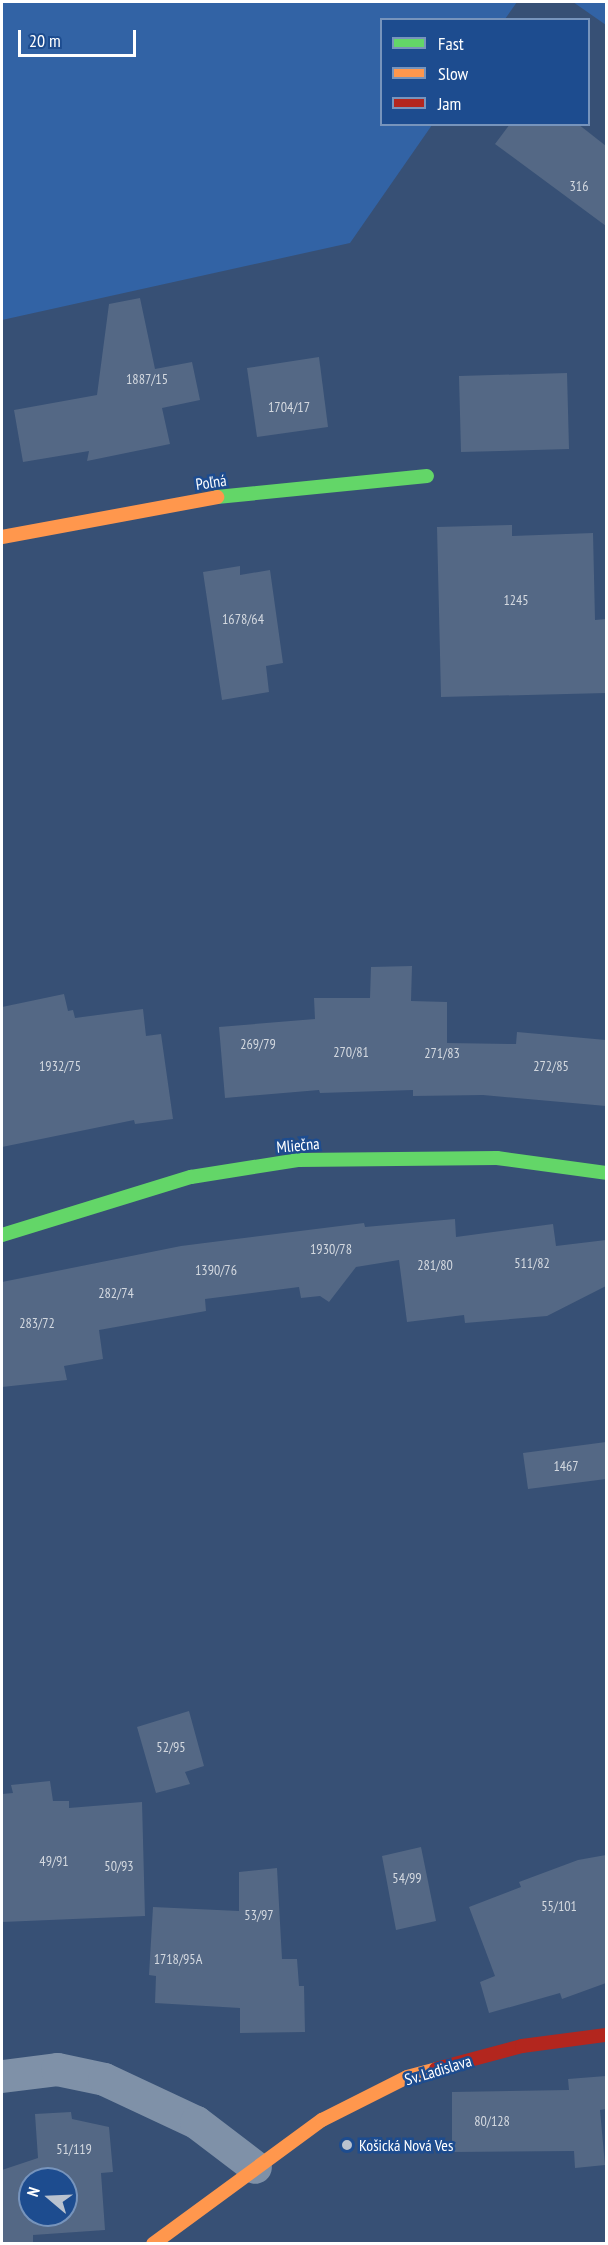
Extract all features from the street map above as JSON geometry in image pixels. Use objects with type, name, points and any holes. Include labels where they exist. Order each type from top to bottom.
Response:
[{"type":"street","name":"Poľná","points":[[2,537],[207,498],[427,476]]},
{"type":"street","name":"Mliečna","points":[[2,1235],[191,1177],[298,1160],[497,1158],[606,1173]]},
{"type":"street","name":"Sv. Ladislava","points":[[153,2244],[322,2120],[407,2077],[522,2046],[606,2035]]},
{"type":"street","points":[[2,2076],[57,2069],[104,2079],[196,2122],[255,2167]]},
{"type":"shaded area","points":[[2,2],[517,2],[506,18],[380,18],[380,126],[431,126],[350,243],[2,320]]},
{"type":"shaded area","points":[[573,2],[606,2],[606,25]]},
{"type":"building","points":[[508,126],[581,126],[606,146],[606,226],[495,144]]},
{"type":"building","points":[[140,298],[155,369],[192,362],[200,400],[162,408],[170,444],[87,461],[89,451],[23,462],[14,410],[97,395],[109,304]]},
{"type":"building","points":[[319,357],[328,427],[257,437],[247,368]]},
{"type":"building","points":[[567,373],[569,449],[461,452],[459,376]]},
{"type":"building","points":[[512,525],[512,536],[593,533],[595,620],[606,619],[606,693],[441,697],[437,527]]},
{"type":"building","points":[[240,566],[240,575],[270,570],[283,663],[266,666],[269,692],[222,700],[203,572]]},
{"type":"building","points":[[412,966],[411,1001],[447,1002],[447,1043],[516,1044],[517,1032],[606,1040],[606,1106],[483,1095],[413,1096],[413,1090],[320,1093],[319,1090],[225,1098],[219,1027],[315,1019],[314,998],[370,998],[371,967]]},
{"type":"building","points":[[64,994],[68,1011],[73,1010],[75,1018],[143,1009],[146,1036],[161,1034],[173,1119],[135,1124],[134,1120],[2,1147],[2,1007]]},
{"type":"building","points":[[455,1219],[456,1237],[553,1224],[556,1246],[606,1240],[606,1286],[547,1316],[465,1323],[464,1315],[407,1322],[399,1260],[356,1267],[329,1302],[320,1296],[301,1298],[299,1287],[205,1299],[206,1311],[99,1330],[103,1359],[64,1366],[67,1380],[2,1387],[2,1282],[181,1246],[364,1223],[365,1227]]},
{"type":"building","points":[[606,1442],[606,1479],[528,1489],[523,1453]]},
{"type":"building","points":[[189,1711],[204,1766],[185,1772],[190,1784],[156,1793],[137,1727]]},
{"type":"building","points":[[50,1781],[53,1801],[69,1801],[69,1808],[142,1802],[145,1916],[2,1922],[2,1794],[13,1793],[11,1785]]},
{"type":"building","points":[[421,1847],[436,1921],[396,1930],[382,1856]]},
{"type":"building","points":[[606,1855],[606,1983],[562,1999],[560,1993],[489,2013],[480,1982],[495,1976],[469,1907],[521,1887],[519,1882],[578,1860]]},
{"type":"building","points":[[277,1868],[282,1959],[297,1959],[299,1986],[304,1986],[305,2032],[240,2033],[240,2008],[155,2003],[156,1976],[149,1975],[153,1907],[239,1911],[239,1872]]},
{"type":"building","points":[[606,2076],[606,2109],[600,2110],[605,2165],[575,2168],[574,2151],[452,2152],[452,2092],[569,2090],[568,2079]]},
{"type":"building","points":[[71,2112],[72,2119],[109,2127],[113,2172],[101,2173],[105,2230],[33,2235],[33,2244],[2,2244],[2,2170],[38,2158],[35,2114]]},
{"type":"traffic: fast","points":[[217,497],[427,476]]},
{"type":"traffic: fast","points":[[2,1235],[191,1177],[298,1160],[497,1158],[606,1173]]},
{"type":"traffic: slow","points":[[2,537],[217,497]]},
{"type":"traffic: slow","points":[[153,2244],[322,2120],[407,2077],[436,2069]]},
{"type":"traffic: jam","points":[[436,2069],[522,2046],[606,2035]]},
{"type":"place","name":"Košická Nová Ves","points":[[347,2145]]}]
